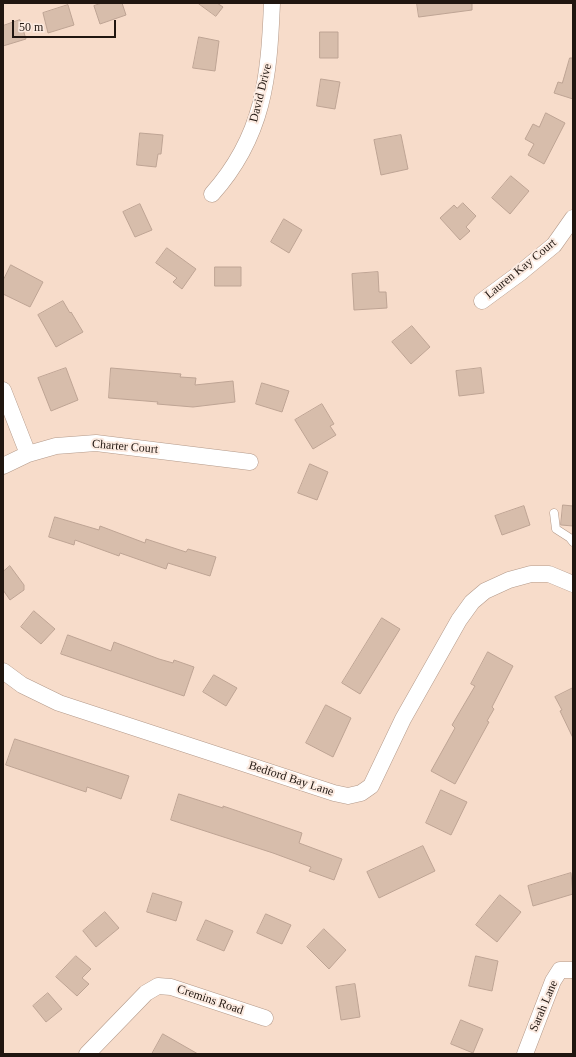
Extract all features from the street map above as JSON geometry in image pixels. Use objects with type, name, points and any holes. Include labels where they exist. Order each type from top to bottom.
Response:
[{"type":"street","name":"David Drive","points":[[212,194],[236,163],[260,110],[270,59],[272,3]]},
{"type":"street","name":"Lauren Kay Court","points":[[482,301],[520,273],[554,244],[573,218]]},
{"type":"street","points":[[3,390],[28,454]]},
{"type":"street","name":"Charter Court","points":[[3,466],[28,454],[56,446],[96,442],[250,462]]},
{"type":"street","name":"Bedford Bay Lane","points":[[3,670],[22,685],[41,696],[59,703],[327,791],[348,796],[361,793],[371,786],[403,719],[459,620],[472,602],[485,591],[509,580],[531,574],[549,574],[573,584]]},
{"type":"street","name":"Sarah Lane","points":[[525,1054],[554,981],[560,970],[573,970]]},
{"type":"street","name":"Cremins Road","points":[[86,1054],[146,993],[158,986],[182,990],[265,1018]]},
{"type":"lane","points":[[554,513],[556,529],[570,538],[573,542]]},
{"type":"building","points":[[102,3],[122,3],[126,15],[100,24],[94,6]]},
{"type":"building","points":[[198,3],[217,3],[223,7],[216,16]]},
{"type":"building","points":[[417,3],[472,3],[472,10],[419,17]]},
{"type":"building","points":[[68,5],[74,25],[48,33],[43,13]]},
{"type":"building","points":[[20,20],[26,39],[3,46],[3,26]]},
{"type":"building","points":[[320,32],[338,32],[338,58],[320,58]]},
{"type":"building","points":[[199,37],[219,41],[215,71],[193,68]]},
{"type":"building","points":[[570,58],[573,58],[573,99],[554,93],[558,82],[562,83]]},
{"type":"building","points":[[321,79],[340,82],[335,109],[317,106]]},
{"type":"building","points":[[546,113],[565,123],[544,164],[528,155],[534,144],[525,139],[533,124],[539,127]]},
{"type":"building","points":[[140,133],[163,135],[161,154],[158,154],[156,167],[137,165]]},
{"type":"building","points":[[401,135],[408,169],[381,175],[374,140]]},
{"type":"building","points":[[511,176],[529,191],[510,214],[492,198]]},
{"type":"building","points":[[463,203],[476,216],[466,227],[470,231],[460,240],[440,218],[454,205],[457,208]]},
{"type":"building","points":[[140,204],[152,230],[135,237],[123,212]]},
{"type":"building","points":[[284,219],[302,230],[289,253],[271,242]]},
{"type":"building","points":[[167,248],[196,269],[182,289],[173,282],[177,278],[156,263]]},
{"type":"building","points":[[11,265],[43,282],[30,307],[3,294],[3,281]]},
{"type":"building","points":[[215,267],[241,267],[241,286],[215,286]]},
{"type":"building","points":[[378,272],[379,292],[386,292],[387,308],[354,310],[352,274]]},
{"type":"building","points":[[63,301],[83,332],[56,347],[38,315]]},
{"type":"building","points":[[412,326],[430,347],[411,364],[392,342]]},
{"type":"building","points":[[66,368],[78,400],[51,411],[38,378]]},
{"type":"building","points":[[111,368],[181,374],[180,377],[196,378],[195,385],[233,381],[235,402],[193,407],[157,404],[158,402],[109,398]]},
{"type":"building","points":[[481,368],[484,393],[459,396],[456,371]]},
{"type":"building","points":[[262,383],[289,391],[282,412],[256,404]]},
{"type":"building","points":[[322,404],[334,424],[330,426],[336,435],[313,449],[295,420]]},
{"type":"building","points":[[310,464],[328,472],[317,500],[298,493]]},
{"type":"building","points":[[563,505],[573,506],[573,526],[561,525]]},
{"type":"building","points":[[524,506],[530,525],[502,535],[495,516]]},
{"type":"building","points":[[55,517],[99,530],[100,526],[145,543],[146,539],[186,552],[188,549],[216,557],[210,576],[168,563],[166,569],[120,553],[119,556],[75,540],[74,545],[49,537]]},
{"type":"building","points":[[10,566],[24,585],[24,590],[10,600],[3,590],[3,572]]},
{"type":"building","points":[[34,611],[55,629],[41,644],[21,627]]},
{"type":"building","points":[[382,618],[400,629],[360,694],[342,683]]},
{"type":"building","points":[[68,635],[111,651],[114,642],[159,659],[173,663],[174,660],[194,667],[184,696],[61,654]]},
{"type":"building","points":[[488,652],[513,666],[492,707],[494,709],[487,721],[489,722],[455,784],[431,771],[455,728],[452,725],[475,686],[471,684]]},
{"type":"building","points":[[214,675],[237,688],[226,706],[203,692]]},
{"type":"building","points":[[573,688],[573,738],[555,697]]},
{"type":"building","points":[[326,705],[351,718],[333,757],[306,743]]},
{"type":"building","points":[[15,739],[129,776],[121,799],[87,787],[86,792],[6,765]]},
{"type":"building","points":[[441,790],[467,802],[451,835],[426,823]]},
{"type":"building","points":[[179,794],[223,808],[223,806],[302,833],[299,843],[342,859],[334,880],[309,871],[311,867],[273,853],[171,820]]},
{"type":"building","points":[[423,846],[435,871],[379,898],[367,872]]},
{"type":"building","points":[[571,873],[573,894],[533,906],[528,886]]},
{"type":"building","points":[[153,893],[182,902],[176,921],[147,912]]},
{"type":"building","points":[[500,895],[521,912],[497,942],[476,925]]},
{"type":"building","points":[[105,912],[119,928],[96,947],[83,931]]},
{"type":"building","points":[[266,914],[291,925],[282,944],[257,933]]},
{"type":"building","points":[[206,920],[233,931],[224,951],[197,940]]},
{"type":"building","points":[[324,929],[346,950],[329,969],[307,947]]},
{"type":"building","points":[[76,956],[91,969],[82,978],[89,984],[77,996],[56,977]]},
{"type":"building","points":[[476,956],[498,961],[492,991],[469,986]]},
{"type":"building","points":[[355,984],[360,1017],[341,1020],[336,987]]},
{"type":"building","points":[[48,993],[62,1009],[46,1022],[33,1006]]},
{"type":"building","points":[[461,1020],[483,1029],[473,1053],[451,1044]]},
{"type":"building","points":[[163,1034],[198,1054],[152,1054]]}]
